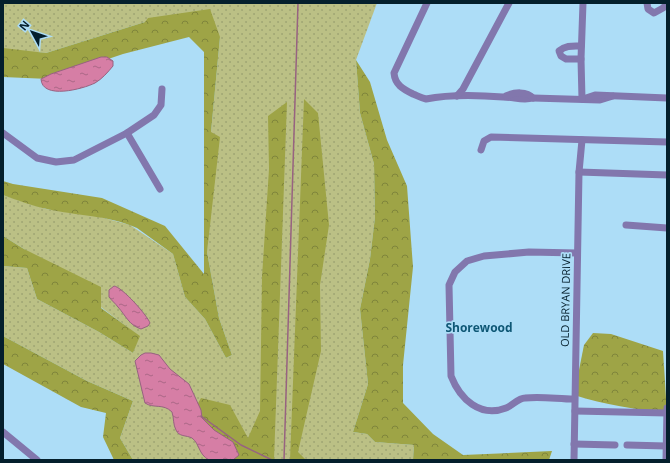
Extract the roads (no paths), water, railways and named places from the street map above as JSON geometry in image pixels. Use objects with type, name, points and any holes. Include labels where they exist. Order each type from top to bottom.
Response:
[{"type":"street","points":[[427,3],[394,73],[395,79],[401,88],[416,95],[423,93],[437,97],[504,96],[527,100],[533,98],[600,100],[613,96],[667,98]]},
{"type":"street","points":[[457,96],[509,3]]},
{"type":"street","points":[[582,99],[581,46],[583,3]]},
{"type":"street","points":[[647,3],[648,9],[654,13],[667,4]]},
{"type":"street","points":[[581,46],[568,46],[559,51],[561,56],[566,59],[581,59]]},
{"type":"street","points":[[3,133],[37,158],[56,162],[74,160],[127,133],[154,115],[161,105],[162,89]]},
{"type":"street","points":[[127,133],[160,189]]},
{"type":"street","points":[[481,150],[484,141],[491,137],[667,142]]},
{"type":"street","name":"OLD BRYAN DRIVE","points":[[574,460],[579,172],[582,140]]},
{"type":"street","points":[[579,172],[667,175]]},
{"type":"street","points":[[626,225],[667,228]]},
{"type":"street","points":[[574,399],[523,398],[507,408],[494,411],[483,410],[475,407],[454,384],[451,376],[449,285],[455,272],[467,261],[484,256],[529,252],[577,253]]},
{"type":"street","points":[[666,460],[667,408]]},
{"type":"street","points":[[575,411],[667,413]]},
{"type":"street","points":[[3,432],[37,460]]},
{"type":"street","points":[[574,444],[615,445]]},
{"type":"street","points":[[627,445],[666,446]]},
{"type":"water","points":[[101,57],[107,57],[113,61],[113,66],[95,83],[82,88],[64,91],[48,89],[43,85],[41,79],[51,74]]},
{"type":"water","points":[[114,286],[123,291],[139,308],[150,323],[148,326],[141,329],[133,325],[128,320],[109,297],[109,290]]},
{"type":"water","points":[[145,353],[159,355],[170,369],[189,384],[201,410],[202,418],[214,430],[233,442],[239,455],[233,460],[209,460],[205,458],[195,440],[177,432],[174,426],[172,412],[169,409],[148,405],[145,403],[135,361]]},
{"type":"waterway","points":[[284,460],[298,3]]},
{"type":"waterway","points":[[201,416],[241,445],[272,460]]},
{"type":"district","name":"Shorewood","points":[[479,327]]}]
